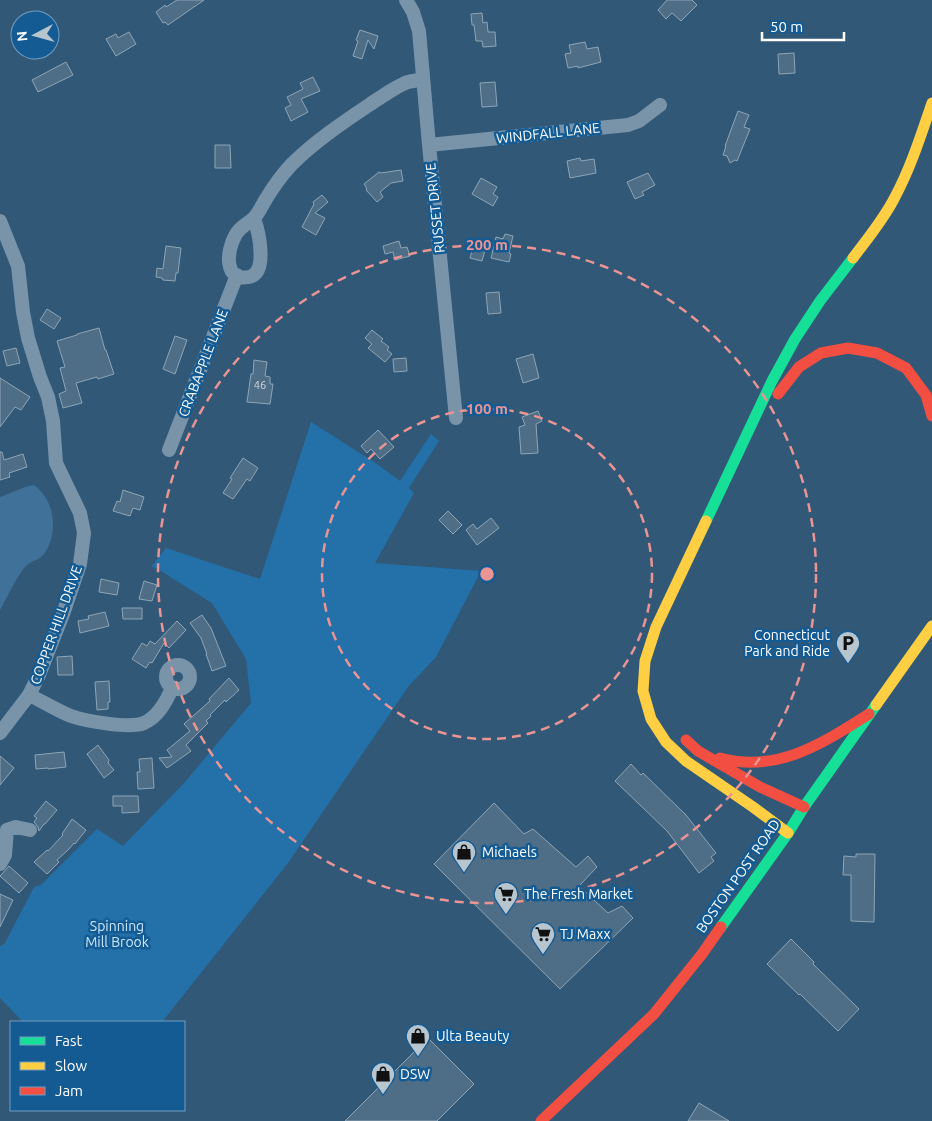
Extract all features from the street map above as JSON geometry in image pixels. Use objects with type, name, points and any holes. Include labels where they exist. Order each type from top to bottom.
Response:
[{"type":"main road","points":[[788,832],[686,761],[666,742],[651,719],[643,691],[645,661],[656,626],[772,381],[820,301],[874,231],[895,197],[915,152],[932,103]]},
{"type":"main road","points":[[774,404],[778,395],[799,368],[821,353],[848,348],[877,353],[906,368],[926,395],[932,416]]},
{"type":"main road","points":[[655,676],[654,668],[663,638],[744,467]]},
{"type":"main road","name":"BOSTON POST ROAD","points":[[541,1121],[654,1014],[702,954],[932,626]]},
{"type":"main road","points":[[698,751],[726,761],[750,763],[781,758],[812,748],[869,714]]},
{"type":"main road","points":[[678,733],[698,751],[760,786],[804,807]]},
{"type":"street","name":"RUSSET DRIVE","points":[[406,0],[413,12],[419,31],[456,418]]},
{"type":"street","points":[[254,219],[258,228],[261,258],[258,272],[254,276],[240,278],[232,272],[229,264],[229,251],[235,234],[254,219],[271,191],[290,166],[313,145],[382,96],[408,82],[423,79]]},
{"type":"street","name":"WINDFALL LANE","points":[[429,145],[628,126],[639,122],[660,106]]},
{"type":"street","name":"COPPER HILL DRIVE","points":[[0,221],[18,266],[28,338],[48,397],[56,463],[80,513],[84,533],[80,564],[40,675],[29,695],[0,733]]},
{"type":"street","name":"CRABAPPLE LANE","points":[[169,450],[237,276]]},
{"type":"street","points":[[29,695],[70,716],[115,725],[143,724],[156,715],[166,702],[172,688]]},
{"type":"street","points":[[0,864],[5,855],[7,830],[16,827],[30,830]]},
{"type":"green space","name":"Spinning Mill Brook","points":[[311,422],[400,481],[431,434],[439,441],[409,488],[414,493],[375,563],[481,571],[436,657],[408,687],[288,863],[163,1021],[22,1021],[0,998],[0,946],[5,943],[34,887],[41,885],[97,829],[123,846],[185,782],[251,703],[246,659],[212,603],[156,568],[151,567],[166,548],[260,579]]},
{"type":"shaded area","points":[[34,485],[47,499],[52,517],[52,536],[44,554],[27,565],[21,572],[0,610],[0,497]]},
{"type":"building","points":[[177,0],[204,0],[168,25],[165,22],[163,23],[156,12],[165,5],[166,7]]},
{"type":"building","points":[[667,0],[692,0],[697,5],[681,21],[672,13],[666,19],[658,10]]},
{"type":"building","points":[[482,13],[483,23],[487,22],[488,32],[495,32],[496,46],[483,47],[482,41],[476,41],[471,14]]},
{"type":"building","points":[[360,30],[378,36],[374,49],[368,40],[362,59],[353,56]]},
{"type":"building","points":[[129,32],[136,44],[116,56],[106,39],[116,34],[118,38]]},
{"type":"building","points":[[585,42],[587,49],[598,47],[601,62],[578,68],[578,66],[568,68],[565,54],[571,53],[569,45]]},
{"type":"building","points":[[794,53],[795,73],[779,74],[778,54]]},
{"type":"building","points":[[66,62],[73,75],[38,92],[32,80]]},
{"type":"building","points":[[313,77],[320,91],[301,99],[308,112],[291,121],[285,108],[291,105],[287,97],[303,89],[300,83]]},
{"type":"building","points":[[495,82],[497,106],[482,107],[480,83]]},
{"type":"building","points":[[738,111],[749,115],[744,127],[750,129],[737,161],[735,160],[730,163],[727,156],[723,155]]},
{"type":"building","points":[[215,145],[230,145],[231,168],[215,168]]},
{"type":"building","points":[[580,158],[581,161],[594,159],[596,173],[570,178],[567,161]]},
{"type":"building","points":[[401,170],[403,181],[391,183],[380,192],[383,197],[377,202],[366,190],[364,184],[379,172]]},
{"type":"building","points":[[648,173],[655,185],[642,192],[644,195],[635,199],[627,182]]},
{"type":"building","points":[[481,178],[497,187],[493,194],[498,197],[493,206],[472,194]]},
{"type":"building","points":[[322,195],[328,202],[315,213],[325,218],[316,235],[302,227],[314,204],[313,202]]},
{"type":"building","points":[[505,234],[513,236],[509,262],[491,258],[496,237],[503,239]]},
{"type":"building","points":[[399,241],[401,248],[407,247],[410,256],[395,260],[393,252],[385,254],[383,246]]},
{"type":"building","points":[[166,246],[181,248],[178,273],[176,273],[175,281],[156,277],[157,268],[163,269]]},
{"type":"building","points":[[473,247],[485,250],[482,261],[470,258]]},
{"type":"building","points":[[499,292],[501,313],[488,314],[486,293]]},
{"type":"building","points":[[47,309],[61,318],[54,329],[40,320]]},
{"type":"building","points":[[99,328],[114,374],[76,383],[82,403],[63,408],[59,394],[66,391],[60,368],[65,367],[57,341]]},
{"type":"building","points":[[372,330],[383,339],[381,341],[389,347],[387,350],[392,354],[385,362],[368,348],[372,344],[365,338]]},
{"type":"building","points":[[175,336],[187,340],[175,374],[163,369]]},
{"type":"building","points":[[16,348],[20,363],[7,366],[3,351]]},
{"type":"building","points":[[533,354],[539,378],[523,383],[516,359]]},
{"type":"building","points":[[406,358],[407,371],[394,372],[393,359]]},
{"type":"building","points":[[254,360],[267,362],[265,376],[270,377],[270,384],[273,384],[270,404],[247,402]]},
{"type":"building","points":[[0,378],[30,397],[21,410],[15,407],[0,427]]},
{"type":"building","points":[[538,411],[542,421],[536,424],[538,453],[521,454],[519,427],[525,425],[522,417]]},
{"type":"building","points":[[378,430],[394,447],[380,459],[371,449],[367,453],[361,446]]},
{"type":"building","points":[[0,452],[2,452],[4,460],[23,454],[27,467],[9,473],[10,477],[0,480]]},
{"type":"building","points":[[243,458],[258,468],[250,481],[247,479],[233,499],[223,493]]},
{"type":"building","points":[[123,490],[144,497],[140,510],[133,508],[130,516],[113,511],[117,501],[120,502]]},
{"type":"building","points":[[448,511],[462,525],[453,534],[439,520]]},
{"type":"building","points":[[491,518],[499,528],[477,545],[466,530],[473,524],[477,529]]},
{"type":"building","points":[[101,579],[119,583],[117,595],[99,592]]},
{"type":"building","points":[[144,581],[157,585],[152,601],[139,599]]},
{"type":"building","points":[[122,608],[142,608],[142,619],[123,619]]},
{"type":"building","points":[[105,612],[109,626],[80,633],[78,621],[89,619],[88,616]]},
{"type":"building","points":[[202,615],[211,628],[226,666],[212,671],[201,638],[190,623]]},
{"type":"building","points":[[177,621],[186,630],[169,648],[164,643],[152,663],[150,662],[146,668],[132,659],[142,643],[147,646],[150,641],[155,644]]},
{"type":"building","points":[[72,656],[73,675],[58,675],[57,657]]},
{"type":"building","points":[[229,678],[239,690],[226,702],[225,700],[210,715],[206,721],[208,723],[186,745],[191,751],[167,768],[159,758],[172,757],[167,750],[190,731],[184,724],[210,701],[209,699]]},
{"type":"building","points":[[109,681],[110,702],[108,702],[108,709],[97,710],[95,682]]},
{"type":"building","points":[[98,745],[114,770],[104,778],[87,754]]},
{"type":"building","points":[[64,752],[66,767],[36,769],[35,755]]},
{"type":"building","points":[[0,756],[14,768],[0,785]]},
{"type":"building","points":[[152,758],[154,788],[138,789],[137,772],[140,772],[139,759]]},
{"type":"building","points":[[631,764],[641,775],[643,773],[686,815],[716,853],[711,857],[714,861],[699,873],[667,831],[615,781]]},
{"type":"building","points":[[113,796],[138,796],[139,812],[122,813],[122,806],[113,806]]},
{"type":"building","points":[[46,801],[57,810],[39,831],[34,822],[37,818],[34,816]]},
{"type":"building","points":[[494,803],[524,834],[533,829],[576,867],[588,856],[597,867],[579,886],[608,913],[622,906],[633,918],[560,989],[434,864]]},
{"type":"building","points":[[72,819],[86,830],[75,844],[57,860],[59,862],[47,874],[34,862],[63,835]]},
{"type":"building","points":[[856,854],[875,854],[874,922],[851,921],[851,875],[843,875],[844,856],[856,857]]},
{"type":"building","points":[[9,866],[28,883],[19,893],[0,876]]},
{"type":"building","points":[[0,894],[13,900],[0,927]]},
{"type":"building","points":[[791,939],[814,962],[813,964],[859,1009],[838,1031],[767,964]]},
{"type":"building","points":[[428,1038],[474,1084],[437,1121],[345,1121]]},
{"type":"building","points":[[699,1103],[729,1121],[688,1121]]},
{"type":"traffic: fast","points":[[706,521],[772,381],[795,339],[820,301],[853,258]]},
{"type":"traffic: fast","points":[[721,927],[876,705]]},
{"type":"traffic: slow","points":[[853,258],[881,221],[901,186],[932,103]]},
{"type":"traffic: slow","points":[[706,521],[656,627],[645,661],[643,691],[651,719],[666,742],[686,761],[788,833]]},
{"type":"traffic: slow","points":[[876,705],[932,626]]},
{"type":"traffic: jam","points":[[778,394],[799,367],[821,353],[848,348],[877,353],[906,368],[926,395],[932,416]]},
{"type":"traffic: jam","points":[[720,758],[741,762],[761,762],[780,759],[817,745],[869,714]]},
{"type":"traffic: jam","points":[[686,740],[698,751],[760,787],[804,807]]},
{"type":"traffic: jam","points":[[541,1121],[654,1014],[721,927]]},
{"type":"place","name":"Connecticut Park and Ride","points":[[848,664]]},
{"type":"place","name":"Michaels","points":[[464,873]]},
{"type":"place","name":"The Fresh Market","points":[[506,915]]},
{"type":"place","name":"TJ Maxx","points":[[543,955]]},
{"type":"place","name":"Ulta Beauty","points":[[418,1057]]},
{"type":"place","name":"DSW","points":[[383,1095]]}]
